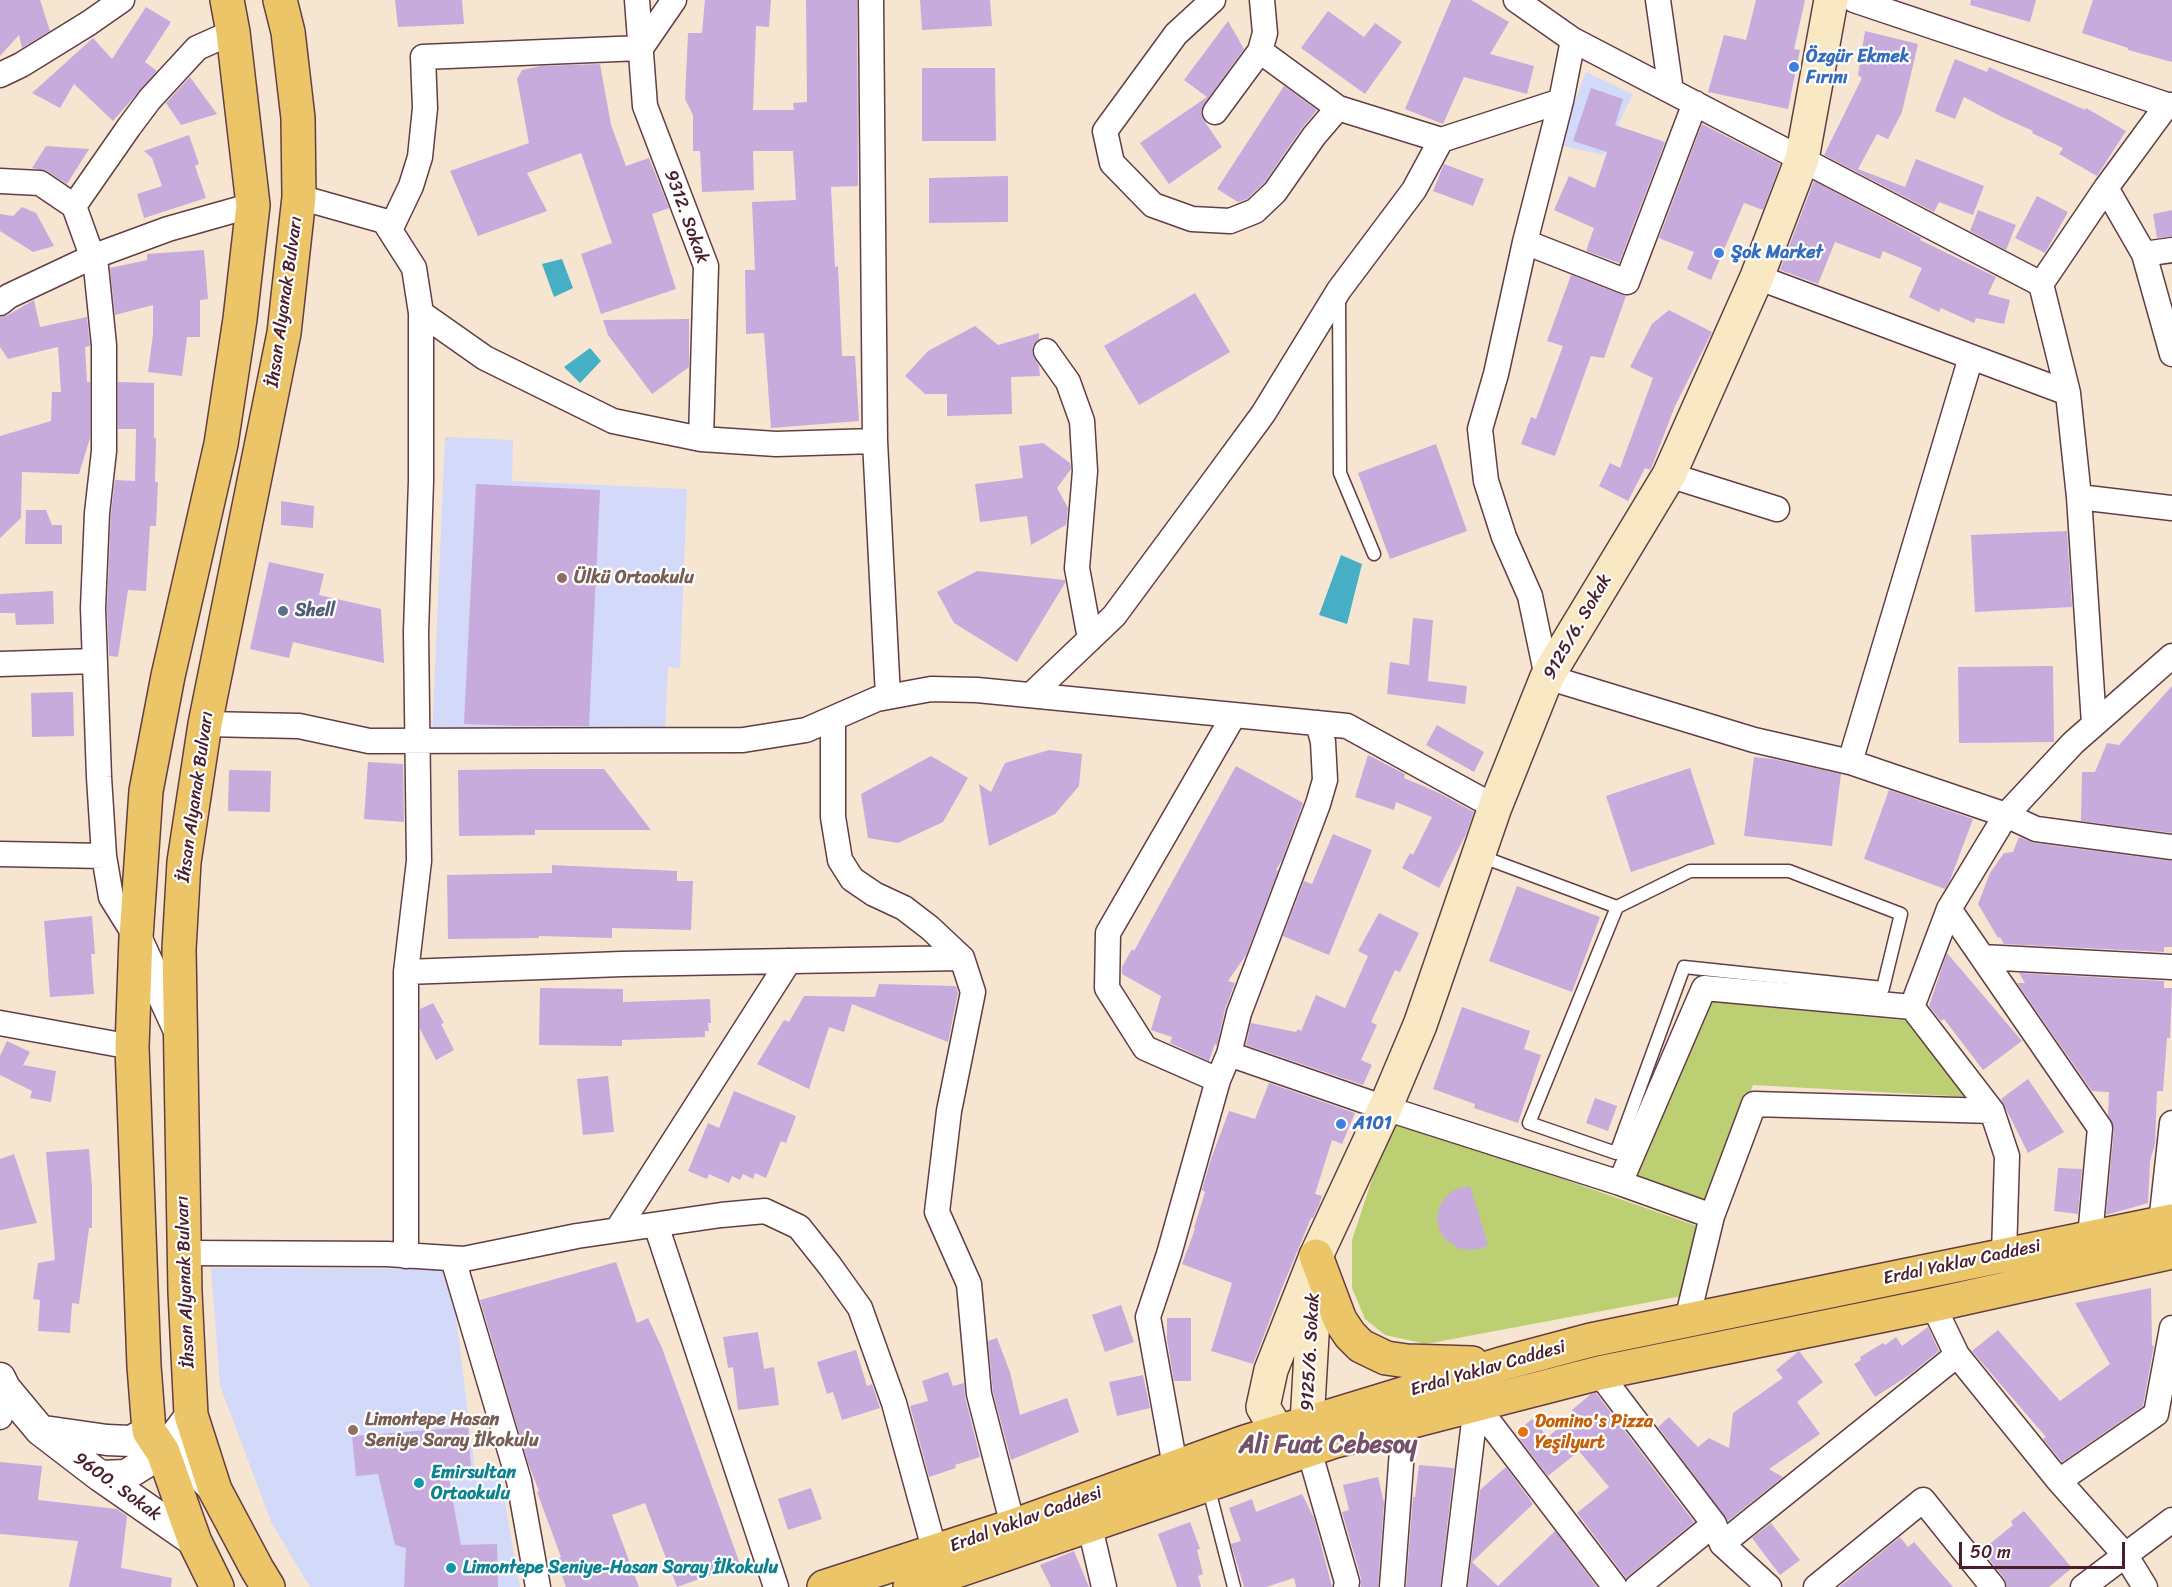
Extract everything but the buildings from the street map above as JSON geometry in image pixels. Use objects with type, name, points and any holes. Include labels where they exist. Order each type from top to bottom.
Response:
[{"type":"main road","points":[[217,1587],[148,1441],[132,1047],[136,937],[146,791],[168,676],[221,444],[240,319],[253,205],[233,33],[227,0]]},
{"type":"main road","name":"İhsan Alyanak Bulvarı","points":[[268,1587],[256,1569],[215,1490],[191,1415],[184,1253],[179,949],[184,862],[205,724],[284,333],[299,197],[298,118],[288,33],[280,0]]},
{"type":"main road","name":"9125/6. Sokak","points":[[1297,1432],[1270,1370],[1316,1256],[1385,1108],[1420,1025],[1496,807],[1547,677],[1669,476],[1757,277],[1803,159],[1832,0]]},
{"type":"main road","name":"Erdal Yaklav Caddesi","points":[[910,1587],[953,1570],[1090,1527],[1207,1485],[1253,1454],[1297,1432],[1501,1364],[1591,1340],[2090,1237],[2168,1232]]},
{"type":"main road","name":"Erdal Yaklav Caddesi","points":[[1297,1432],[1404,1423],[1599,1373],[1933,1305],[2168,1232]]},
{"type":"main road","points":[[1316,1256],[1340,1320],[1361,1346],[1386,1358],[1407,1361],[1501,1364]]},
{"type":"main road","name":"9125/6. Sokak","points":[[1297,1432],[1316,1256]]},
{"type":"main road","name":"Erdal Yaklav Caddesi","points":[[824,1587],[953,1570],[1013,1526],[1175,1466],[1253,1454]]},
{"type":"street","points":[[0,75],[21,65],[122,0]]},
{"type":"street","name":"9312. Sokak","points":[[637,0],[645,106],[706,266],[701,439]]},
{"type":"street","points":[[390,230],[411,186],[420,157],[425,108],[423,57],[641,48],[674,0]]},
{"type":"street","points":[[872,0],[875,441],[888,697]]},
{"type":"street","points":[[1212,0],[1176,34],[1104,131],[1112,163],[1153,205],[1192,219],[1230,221],[1255,211],[1275,192],[1314,136],[1338,108]]},
{"type":"street","points":[[1215,112],[1260,51],[1265,33],[1262,0]]},
{"type":"street","points":[[1516,0],[1573,40],[2041,284]]},
{"type":"street","points":[[1658,0],[1671,91]]},
{"type":"street","points":[[1854,0],[2169,105],[2106,188],[2041,284],[2068,393],[2079,497],[2094,724]]},
{"type":"street","points":[[74,206],[136,118],[197,48],[233,33]]},
{"type":"street","points":[[1573,40],[1561,101],[1525,242],[1496,374],[1480,429],[1486,481],[1504,537],[1530,596],[1547,677],[1754,740],[1850,762],[2006,815],[2036,829],[2172,847]]},
{"type":"street","points":[[1260,51],[1338,108],[1441,140],[1561,101]]},
{"type":"street","points":[[1525,242],[1627,282],[1695,103]]},
{"type":"street","points":[[1031,695],[1114,616],[1263,414],[1339,290],[1414,190],[1441,140]]},
{"type":"street","points":[[0,181],[40,183],[74,206],[96,267],[104,345],[104,440],[93,608],[104,856],[111,897],[136,937],[181,1036]]},
{"type":"street","points":[[2106,188],[2144,254],[2172,354]]},
{"type":"street","points":[[299,197],[384,221],[414,268],[421,313],[417,740],[419,861],[406,972],[406,1256]]},
{"type":"street","points":[[0,303],[9,296],[92,257],[168,229],[253,205]]},
{"type":"street","points":[[2144,254],[2172,250]]},
{"type":"street","points":[[1757,277],[2068,393]]},
{"type":"street","points":[[421,313],[486,358],[613,422],[701,439],[776,444],[875,441]]},
{"type":"street","points":[[1046,351],[1068,382],[1082,421],[1085,471],[1077,568],[1090,639]]},
{"type":"street","points":[[1850,762],[1971,357]]},
{"type":"street","points":[[1669,476],[1777,509]]},
{"type":"street","points":[[2079,497],[2172,508]]},
{"type":"street","points":[[1912,1007],[1949,909],[2006,815],[2073,743],[2172,657]]},
{"type":"street","points":[[0,664],[95,661]]},
{"type":"street","points":[[205,724],[299,726],[369,741],[743,740],[806,730],[877,699],[932,689],[978,690],[1347,726],[1496,807]]},
{"type":"street","points":[[1218,1080],[1145,1048],[1107,988],[1108,933],[1234,715]]},
{"type":"street","points":[[833,719],[833,818],[840,860],[852,879],[874,894],[904,908],[930,928],[962,958],[973,992],[949,1111],[937,1212],[969,1284],[979,1394],[1013,1526]]},
{"type":"street","points":[[1175,1466],[1148,1317],[1169,1254],[1218,1080],[1229,1054],[1239,1013],[1323,788],[1325,780],[1323,742],[1318,723]]},
{"type":"street","points":[[0,854],[104,856]]},
{"type":"street","points":[[1949,909],[2100,1128],[2090,1237]]},
{"type":"street","points":[[1982,957],[2172,968]]},
{"type":"street","points":[[406,972],[621,964],[962,958]]},
{"type":"street","points":[[617,1230],[789,961]]},
{"type":"street","points":[[1620,1183],[1704,988],[1912,1007],[1992,1111],[2007,1156],[2004,1255]]},
{"type":"street","points":[[0,1023],[132,1047]]},
{"type":"street","points":[[1229,1054],[1385,1108],[1620,1183],[1712,1216]]},
{"type":"street","points":[[1687,1320],[1712,1216],[1754,1104],[1992,1111]]},
{"type":"street","points":[[2168,1232],[2172,1122]]},
{"type":"street","points":[[184,1253],[464,1259],[577,1236],[765,1211],[799,1227],[860,1308],[953,1570]]},
{"type":"street","points":[[656,1225],[776,1587]]},
{"type":"street","points":[[453,1258],[519,1481],[538,1587]]},
{"type":"street","points":[[1933,1305],[1957,1355],[2059,1481],[2126,1557],[2145,1587]]},
{"type":"street","points":[[2059,1481],[2156,1414],[2172,1328]]},
{"type":"street","points":[[1637,1587],[1718,1534],[1957,1355]]},
{"type":"street","points":[[1599,1373],[1718,1534],[1769,1587]]},
{"type":"street","name":"9600. Sokak","points":[[1,1392],[40,1430],[100,1476],[195,1542]]},
{"type":"street","points":[[1454,1587],[1476,1405]]},
{"type":"street","points":[[1476,1405],[1615,1587]]},
{"type":"street","points":[[100,1476],[126,1475],[148,1441],[191,1415]]},
{"type":"street","points":[[1392,1587],[1404,1423]]},
{"type":"street","points":[[40,1430],[107,1440],[148,1441],[188,1463],[215,1490]]},
{"type":"street","points":[[1297,1432],[1347,1582],[1346,1587]]},
{"type":"street","points":[[1816,1587],[1923,1500],[1993,1587]]},
{"type":"street","points":[[2083,1587],[2126,1557],[2172,1520]]},
{"type":"street","points":[[1090,1527],[1104,1587]]},
{"type":"lane","points":[[1339,290],[1340,473],[1374,554]]},
{"type":"lane","points":[[1479,856],[1617,907],[1690,872],[1789,871],[1901,914],[1883,988],[1684,967],[1616,1153],[1529,1123],[1617,907]]},
{"type":"lane","points":[[1207,1485],[1234,1587]]},
{"type":"shaded area","points":[[1586,72],[1633,94],[1603,155],[1558,145]]},
{"type":"shaded area","name":"Ülkü Ortaokulu","points":[[445,437],[513,440],[512,481],[687,489],[680,668],[668,667],[664,750],[432,740]]},
{"type":"shaded area","name":"Limontepe Hasan Seniye Saray İlkokulu","points":[[211,1268],[450,1269],[476,1478],[500,1475],[520,1587],[310,1587],[272,1524],[220,1386]]},
{"type":"green space","points":[[1711,1001],[1911,1021],[1970,1097],[1753,1085],[1711,1203],[1637,1177]]},
{"type":"green space","points":[[1392,1119],[1697,1226],[1682,1296],[1426,1344],[1385,1335],[1365,1319],[1352,1288],[1352,1240]]},
{"type":"water","points":[[562,259],[573,288],[554,297],[542,264]]},
{"type":"water","points":[[590,348],[601,361],[580,383],[564,367]]},
{"type":"water","points":[[1341,555],[1362,564],[1347,624],[1319,615]]},
{"type":"place","name":"Özgür Ekmek Fırını","points":[[1794,67]]},
{"type":"place","name":"Şok Market","points":[[1719,253]]},
{"type":"place","name":"Ülkü Ortaokulu","points":[[562,578]]},
{"type":"place","name":"Shell","points":[[283,611]]},
{"type":"place","name":"A101","points":[[1341,1124]]},
{"type":"place","name":"Limontepe Hasan Seniye Saray İlkokulu","points":[[353,1430]]},
{"type":"place","name":"Domino's Pizza Yeşilyurt","points":[[1523,1432]]},
{"type":"place","name":"Emirsultan Ortaokulu","points":[[419,1483]]},
{"type":"place","name":"Limontepe Seniye-Hasan Saray İlkokulu","points":[[451,1568]]},
{"type":"district","name":"Ali Fuat Cebesoy","points":[[1328,1446]]}]
